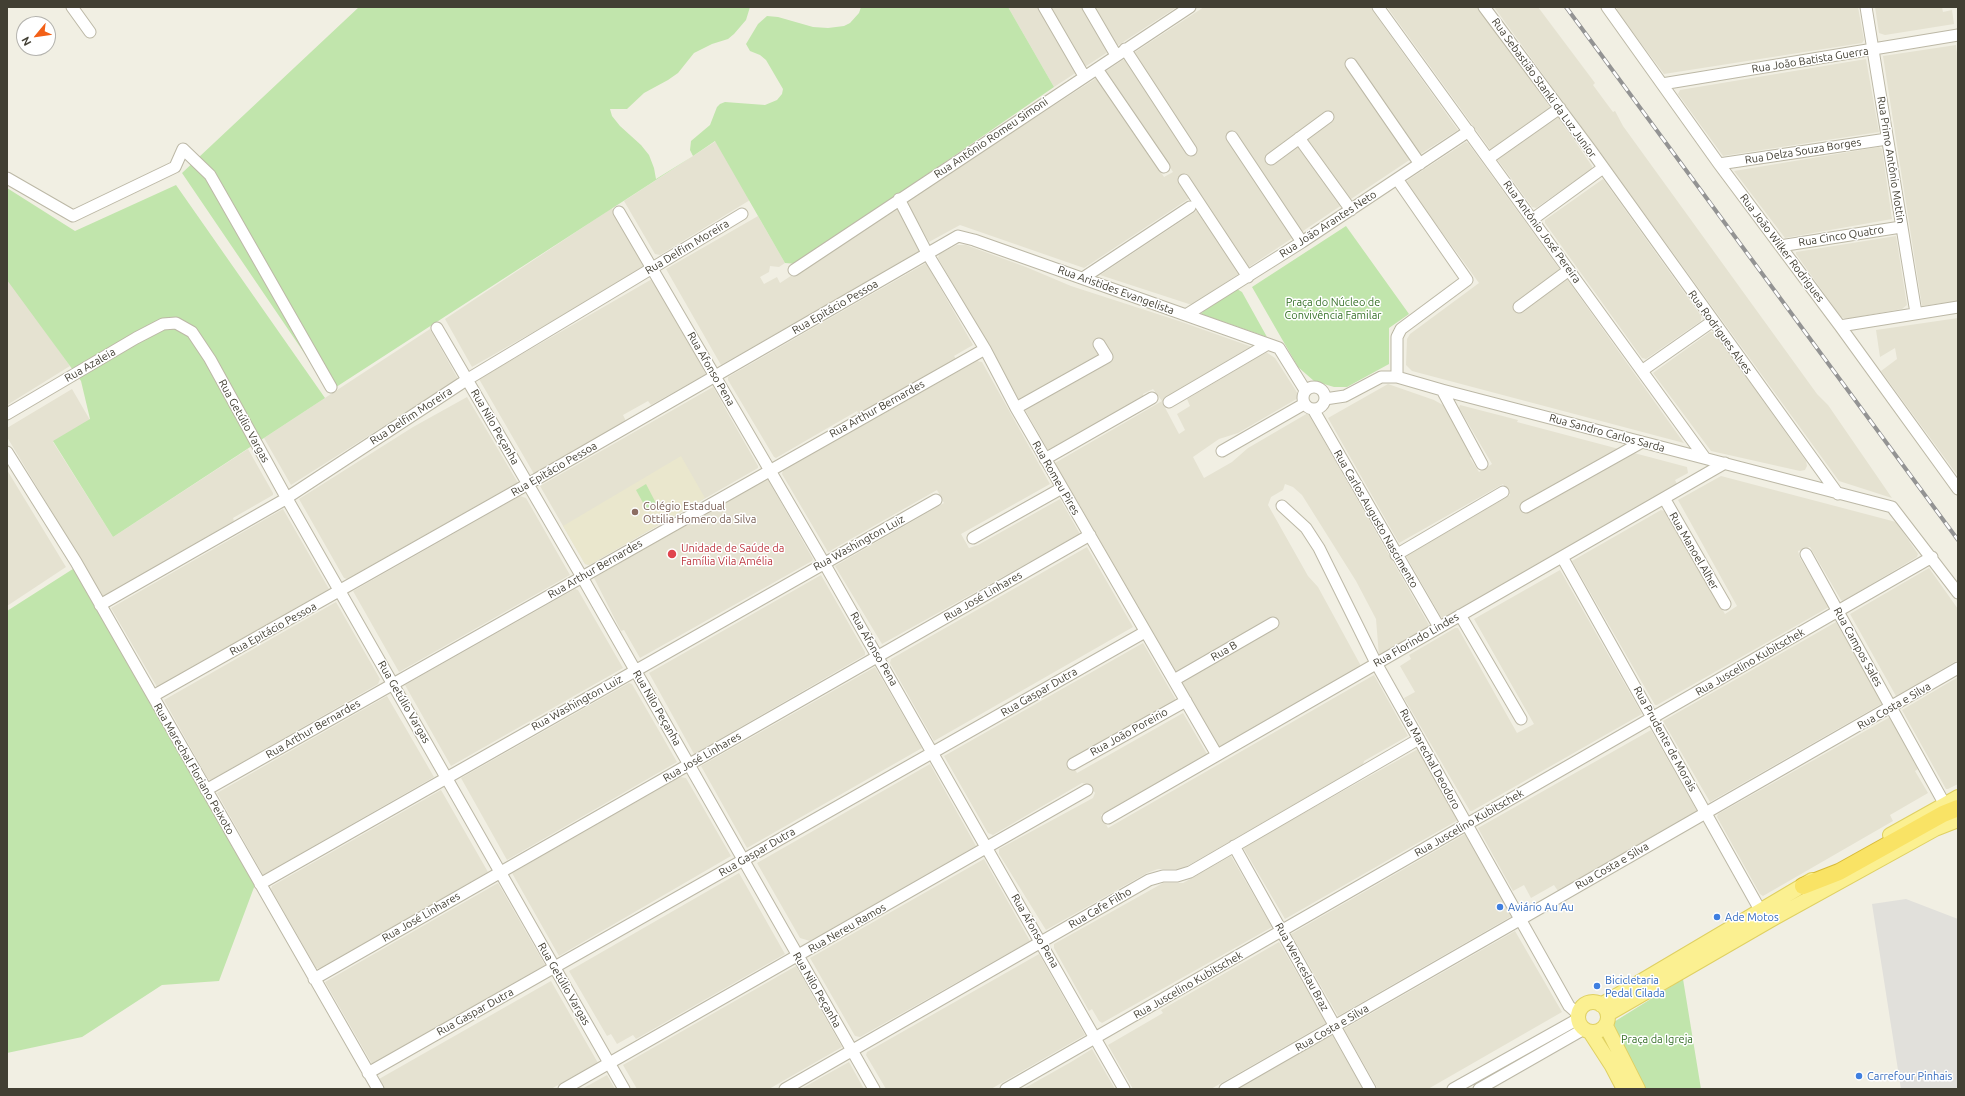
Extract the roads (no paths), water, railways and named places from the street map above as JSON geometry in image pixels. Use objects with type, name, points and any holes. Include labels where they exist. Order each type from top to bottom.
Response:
[{"type":"highway","points":[[1803,886],[1839,872],[1943,814],[1951,806]]},
{"type":"main road","points":[[1582,1024],[1597,1032],[1605,1015],[1760,910],[1951,806],[1958,797]]},
{"type":"main road","points":[[1605,1015],[1767,922],[1935,829],[1958,820]]},
{"type":"main road","points":[[1624,1089],[1612,1066],[1582,1024],[1581,1008],[1587,1003],[1594,1002],[1605,1015],[1638,1089]]},
{"type":"street","points":[[72,7],[90,32]]},
{"type":"street","points":[[1044,7],[1084,76]]},
{"type":"street","points":[[1088,7],[1191,150]]},
{"type":"street","name":"Rua Antônio Romeu Simoni","points":[[794,270],[1190,7]]},
{"type":"street","name":"Rua Antônio José Pereira","points":[[1378,7],[1489,158],[1704,458]]},
{"type":"street","name":"Rua Sebastião Stanki da Luz Junior","points":[[1484,7],[1604,168]]},
{"type":"street","name":"Rua João Wilker Rodrigues","points":[[1607,7],[1719,164],[1840,326],[1958,489]]},
{"type":"street","name":"Rua Primo Antônio Mottin","points":[[1866,7],[1916,313]]},
{"type":"street","name":"Rua João Batista Guerra","points":[[1662,84],[1958,36]]},
{"type":"street","points":[[1351,64],[1420,164]]},
{"type":"street","points":[[1097,69],[1164,168]]},
{"type":"street","points":[[1489,158],[1560,108]]},
{"type":"street","points":[[1271,159],[1328,117]]},
{"type":"street","name":"Rua João Arantes Neto","points":[[1186,315],[1302,242],[1469,131]]},
{"type":"street","points":[[1232,137],[1302,242]]},
{"type":"street","points":[[1299,138],[1351,210]]},
{"type":"street","name":"Rua Delza Souza Borges","points":[[1719,164],[1887,139]]},
{"type":"street","points":[[7,178],[73,216],[176,167],[183,149],[210,175],[331,387]]},
{"type":"street","points":[[1533,219],[1604,168]]},
{"type":"street","name":"Rua Rodrigues Alves","points":[[1604,168],[1838,494]]},
{"type":"street","points":[[1397,179],[1467,280],[1401,329],[1397,337],[1397,377]]},
{"type":"street","points":[[1184,180],[1248,277]]},
{"type":"street","name":"Rua Romeu Pires","points":[[899,199],[927,254],[985,348],[1016,408],[1045,459],[1217,755]]},
{"type":"street","points":[[1083,278],[1190,207]]},
{"type":"street","name":"Rua Afonso Pena","points":[[619,212],[824,563],[1124,1089]]},
{"type":"street","name":"Rua Delfim Moreira","points":[[100,605],[286,497],[468,379],[742,214]]},
{"type":"street","name":"Rua Cinco Quatro","points":[[1780,246],[1901,227]]},
{"type":"street","name":"Rua Aristides Evangelista","points":[[953,238],[962,237],[974,240],[1279,348],[1305,390]]},
{"type":"street","name":"Rua Epitácio Pessoa","points":[[153,696],[337,593],[715,377],[953,238]]},
{"type":"street","points":[[1519,307],[1569,270]]},
{"type":"street","points":[[1840,326],[1916,313],[1958,308]]},
{"type":"street","points":[[1642,370],[1713,321]]},
{"type":"street","name":"Rua Azaleia","points":[[7,414],[136,338],[163,324],[176,323]]},
{"type":"street","name":"Rua Getúlio Vargas","points":[[176,323],[192,332],[210,359],[337,593],[393,683],[624,1089]]},
{"type":"street","name":"Rua Nilo Peçanha","points":[[437,328],[636,670],[742,860],[874,1089]]},
{"type":"street","points":[[1016,408],[1107,357],[1099,344]]},
{"type":"street","points":[[1170,402],[1268,344]]},
{"type":"street","name":"Rua Arthur Bernardes","points":[[206,790],[985,348]]},
{"type":"street","name":"Rua Sandro Carlos Sarda","points":[[1325,399],[1345,396],[1381,377],[1397,377],[1892,508],[1932,557]]},
{"type":"street","points":[[1222,451],[1309,407],[1323,405],[1325,399],[1324,392],[1318,387],[1311,387],[1305,390],[1302,397],[1309,407]]},
{"type":"street","points":[[1442,390],[1482,464]]},
{"type":"street","points":[[1045,459],[1152,398]]},
{"type":"street","name":"Rua Carlos Augusto Nascimento","points":[[1309,407],[1439,627]]},
{"type":"street","points":[[1526,507],[1642,442]]},
{"type":"street","name":"Rua Marechal Floriano Peixoto","points":[[7,452],[100,605],[378,1089]]},
{"type":"street","name":"Rua Florindo Lindes","points":[[1108,818],[1725,463]]},
{"type":"street","points":[[973,538],[1062,488]]},
{"type":"street","points":[[1396,555],[1503,492]]},
{"type":"street","name":"Rua Manoel Alher","points":[[1664,498],[1725,604]]},
{"type":"street","name":"Rua Washington Luiz","points":[[260,884],[936,500]]},
{"type":"street","name":"Rua Marechal Deodoro","points":[[1282,506],[1306,528],[1319,548],[1376,664],[1569,1006],[1582,1024]]},
{"type":"street","name":"Rua José Linhares","points":[[314,979],[500,871],[689,765],[1090,535]]},
{"type":"street","name":"Rua Campos Sales","points":[[1806,554],[1891,707],[1951,806]]},
{"type":"street","name":"Rua Prudente de Morais","points":[[1562,557],[1767,922]]},
{"type":"street","points":[[1932,557],[1958,593]]},
{"type":"street","name":"Rua Juscelino Kubitschek","points":[[1006,1089],[1282,932],[1932,557]]},
{"type":"street","points":[[1460,615],[1521,719]]},
{"type":"street","name":"Rua B","points":[[1174,680],[1273,623]]},
{"type":"street","name":"Rua Gaspar Dutra","points":[[368,1073],[1146,632]]},
{"type":"street","name":"Rua Costa e Silva","points":[[1226,1089],[1958,668]]},
{"type":"street","name":"Rua João Poreirio","points":[[1073,764],[1186,701]]},
{"type":"street","name":"Rua Cafe Filho","points":[[785,1089],[1149,880],[1162,876],[1177,876],[1190,872],[1419,739]]},
{"type":"street","name":"Rua Nereu Ramos","points":[[564,1089],[1087,790]]},
{"type":"street","name":"Rua Wenceslau Braz","points":[[1234,846],[1370,1089]]},
{"type":"street","points":[[1453,1089],[1582,1024]]},
{"type":"street","points":[[1479,1089],[1582,1024]]},
{"type":"railway","points":[[1566,7],[1958,540]]},
{"type":"place","name":"Colégio Estadual Ottilia Homero da Silva","points":[[635,512]]},
{"type":"place","name":"Unidade de Saúde da Família Vila Amélia","points":[[672,554]]},
{"type":"place","name":"Aviário Au Au","points":[[1500,907]]},
{"type":"place","name":"Ade Motos","points":[[1717,917]]},
{"type":"place","name":"Bicicletaria Pedal Cilada","points":[[1597,986]]},
{"type":"place","name":"Carrefour Pinhais","points":[[1859,1076]]},
{"type":"park label","name":"Praça do Núcleo de Convivência Familar","points":[[1333,308]]},
{"type":"park label","name":"Praça da Igreja","points":[[1657,1039]]}]
